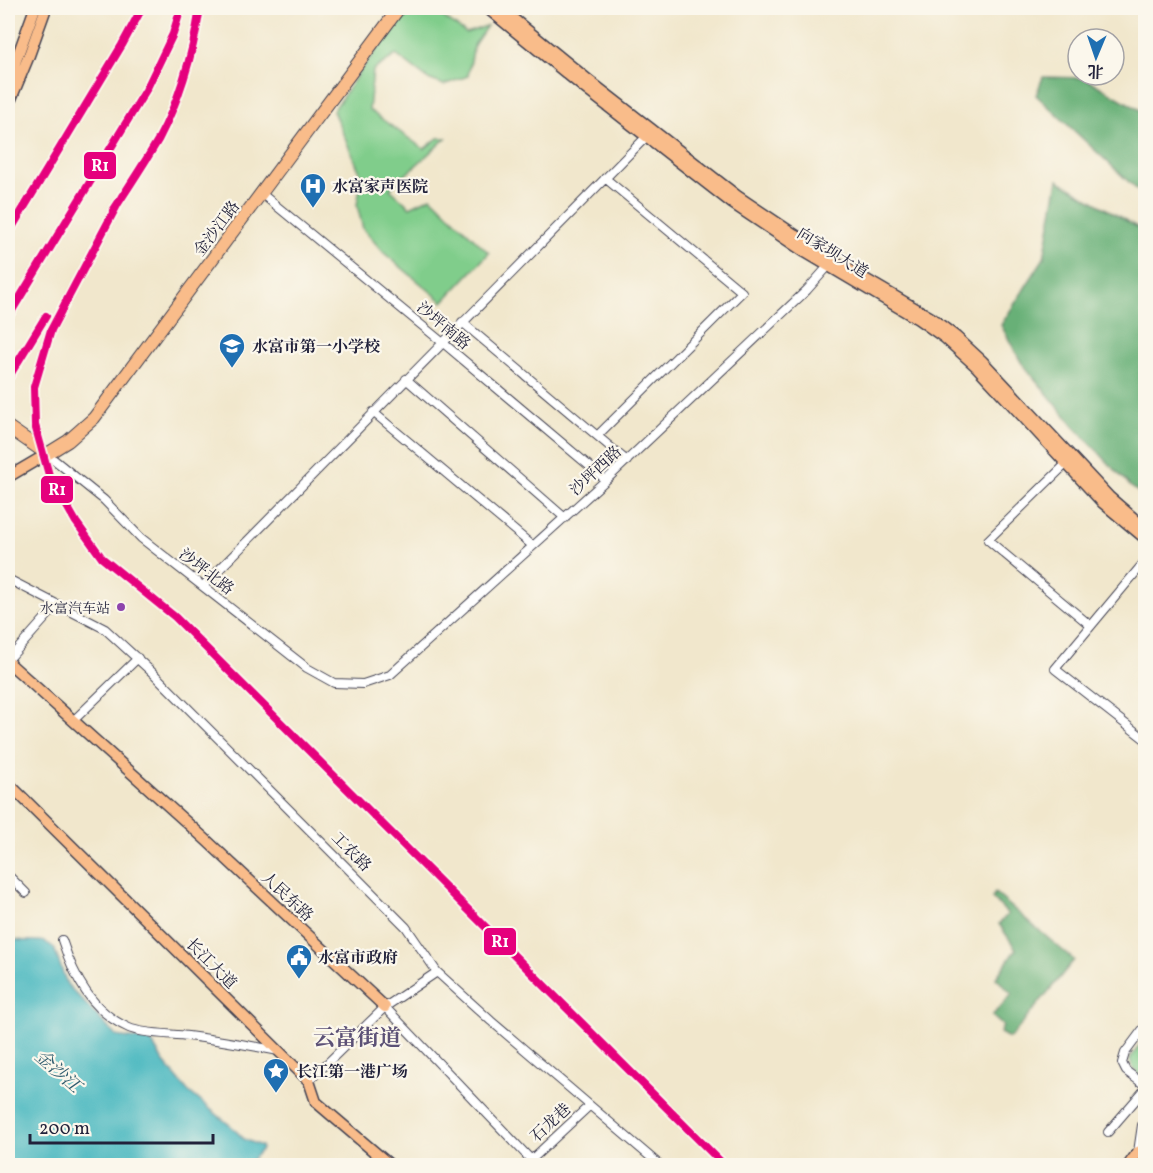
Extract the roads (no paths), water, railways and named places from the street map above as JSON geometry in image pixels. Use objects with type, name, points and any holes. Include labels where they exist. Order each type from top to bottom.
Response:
[{"type":"highway","name":"金沙江路","points":[[47,454],[68,441],[94,418],[399,8]]},
{"type":"highway","points":[[8,427],[47,454]]},
{"type":"main road","points":[[8,82],[35,8]]},
{"type":"main road","points":[[8,106],[45,8]]},
{"type":"main road","name":"向家坝大道","points":[[487,8],[650,134]]},
{"type":"main road","name":"向家坝大道","points":[[500,8],[732,203],[830,263],[951,343],[1113,502],[1146,529]]},
{"type":"main road","points":[[8,477],[47,454]]},
{"type":"main road","name":"向家坝大道","points":[[1069,460],[1112,512],[1146,539]]},
{"type":"main road","name":"人民东路","points":[[8,661],[204,838],[385,1007]]},
{"type":"main road","name":"长江大道","points":[[8,783],[309,1081],[316,1102],[391,1166]]},
{"type":"main road","points":[[1128,1166],[1143,1153]]},
{"type":"street","points":[[203,586],[650,134]]},
{"type":"street","points":[[599,434],[742,292],[605,178]]},
{"type":"street","name":"沙坪南路","points":[[262,194],[606,480]]},
{"type":"street","name":"沙坪西路","points":[[363,684],[390,675],[565,518],[807,290],[830,263]]},
{"type":"street","points":[[462,322],[627,461]]},
{"type":"street","points":[[406,379],[565,518]]},
{"type":"street","points":[[373,412],[533,546]]},
{"type":"street","name":"沙坪北路","points":[[47,454],[104,500],[141,538],[307,668],[334,683],[363,684]]},
{"type":"street","points":[[1069,460],[988,540],[1091,626]]},
{"type":"street","points":[[1146,560],[1055,669],[1146,740]]},
{"type":"street","name":"工农路","points":[[8,579],[105,629],[138,658],[406,927],[438,972],[660,1166]]},
{"type":"street","points":[[8,661],[58,604]]},
{"type":"street","points":[[73,721],[138,658]]},
{"type":"street","points":[[8,874],[26,893]]},
{"type":"street","points":[[62,940],[71,968],[84,992],[108,1016],[130,1029],[231,1041],[279,1051]]},
{"type":"street","points":[[309,1081],[385,1007],[438,972]]},
{"type":"street","name":"人民东路","points":[[385,1007],[534,1163]]},
{"type":"street","points":[[1108,1132],[1146,1087],[1126,1071],[1122,1063],[1125,1053],[1146,1025]]},
{"type":"street","name":"石龙巷","points":[[534,1163],[589,1106]]},
{"type":"street","points":[[1143,1153],[1142,1125],[1146,1119]]},
{"type":"water","name":"金沙江","points":[[8,935],[18,940],[43,941],[54,948],[67,984],[116,1036],[151,1041],[163,1061],[188,1091],[244,1139],[261,1146],[262,1149],[247,1165],[8,1165]]},
{"type":"place","name":"水富家声医院","points":[[313,209]]},
{"type":"place","name":"水富市第一小学校","points":[[232,369]]},
{"type":"place","name":"水富汽车站","points":[[121,607]]},
{"type":"place","name":"水富市政府","points":[[299,980]]},
{"type":"place","name":"长江第一港广场","points":[[276,1094]]},
{"type":"district","name":"云富街道","points":[[357,1037]]}]
